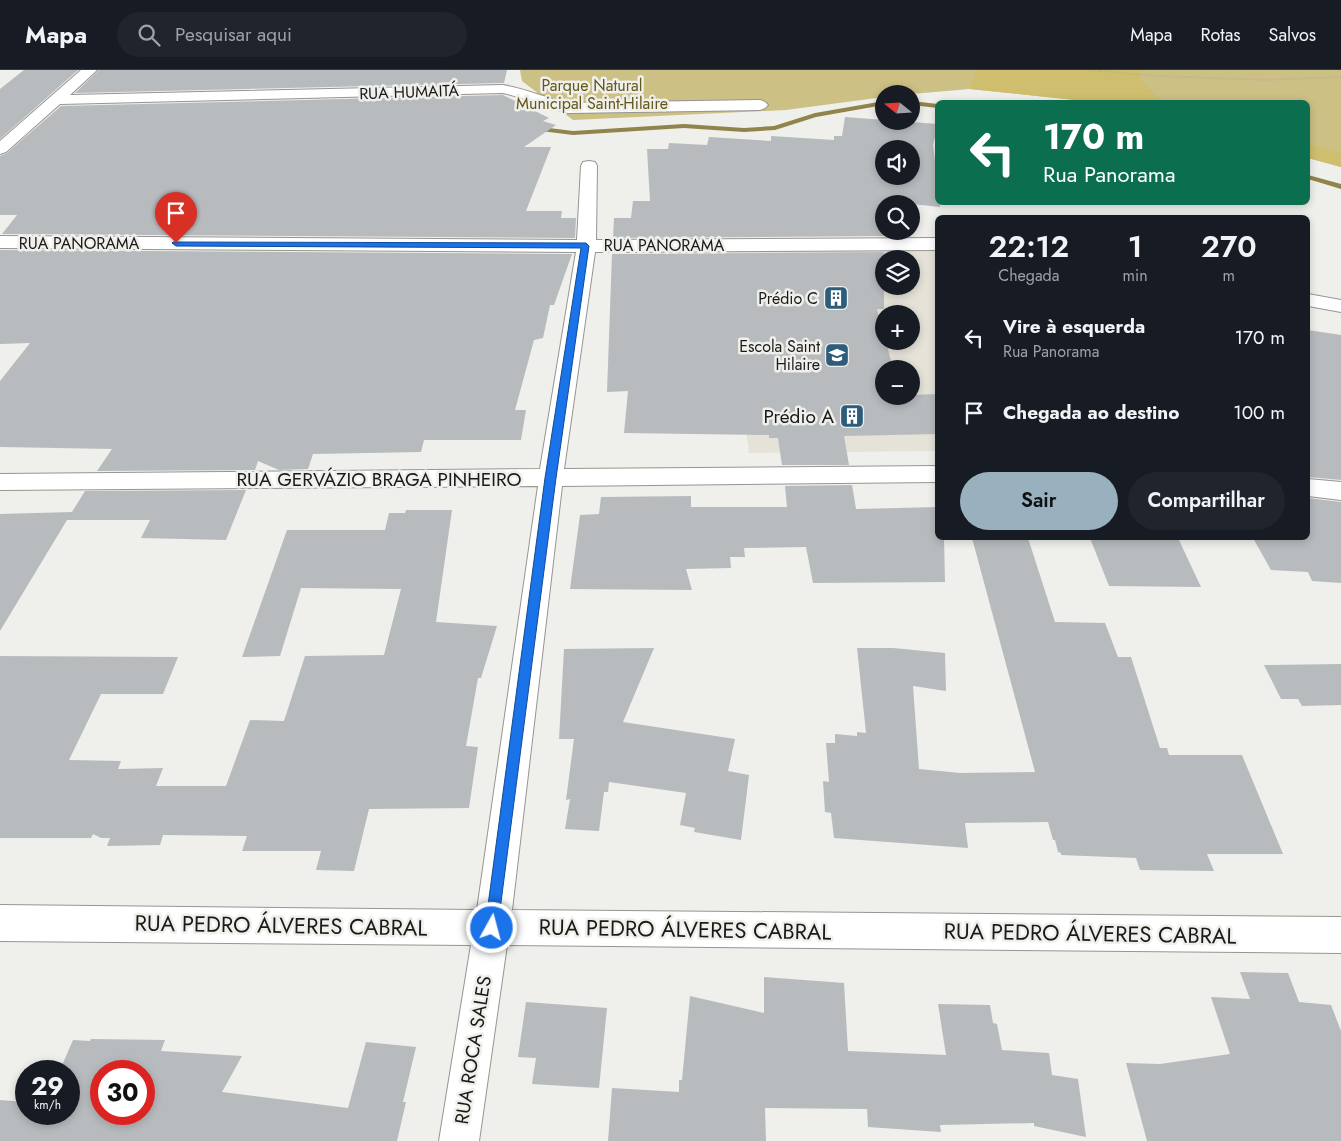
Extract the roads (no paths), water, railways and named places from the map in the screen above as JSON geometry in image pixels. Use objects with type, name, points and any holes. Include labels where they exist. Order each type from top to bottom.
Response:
[{"type":"street","points":[[0,149],[90,70]]},
{"type":"street","name":"RUA HUMAITÁ","points":[[56,100],[438,92],[485,89],[524,93],[544,102],[568,108],[760,106]]},
{"type":"street","name":"RUA ROCA SALES","points":[[460,1141],[492,928],[550,478],[586,246],[590,166]]},
{"type":"street","name":"RUA PANORAMA","points":[[0,242],[586,246],[935,244]]},
{"type":"street","points":[[1310,300],[1341,306]]},
{"type":"street","name":"RUA GERVÁZIO BRAGA PINHEIRO","points":[[0,482],[935,474]]},
{"type":"street","points":[[1310,488],[1341,491]]},
{"type":"street","name":"RUA PEDRO ÁLVERES CABRAL","points":[[0,923],[1341,935]]},
{"type":"waterway","points":[[920,104],[935,106]]},
{"type":"waterway","points":[[533,128],[573,133],[684,126],[744,130],[775,128],[815,115],[875,105]]},
{"type":"waterway","points":[[1310,178],[1341,187]]},
{"type":"place","name":"Prédio C","points":[[836,298]]},
{"type":"place","name":"Escola Saint Hilaire","points":[[837,355]]},
{"type":"place","name":"Prédio A","points":[[852,416]]},
{"type":"park label","name":"Parque Natural Municipal Saint-Hilaire","points":[[592,94]]}]
